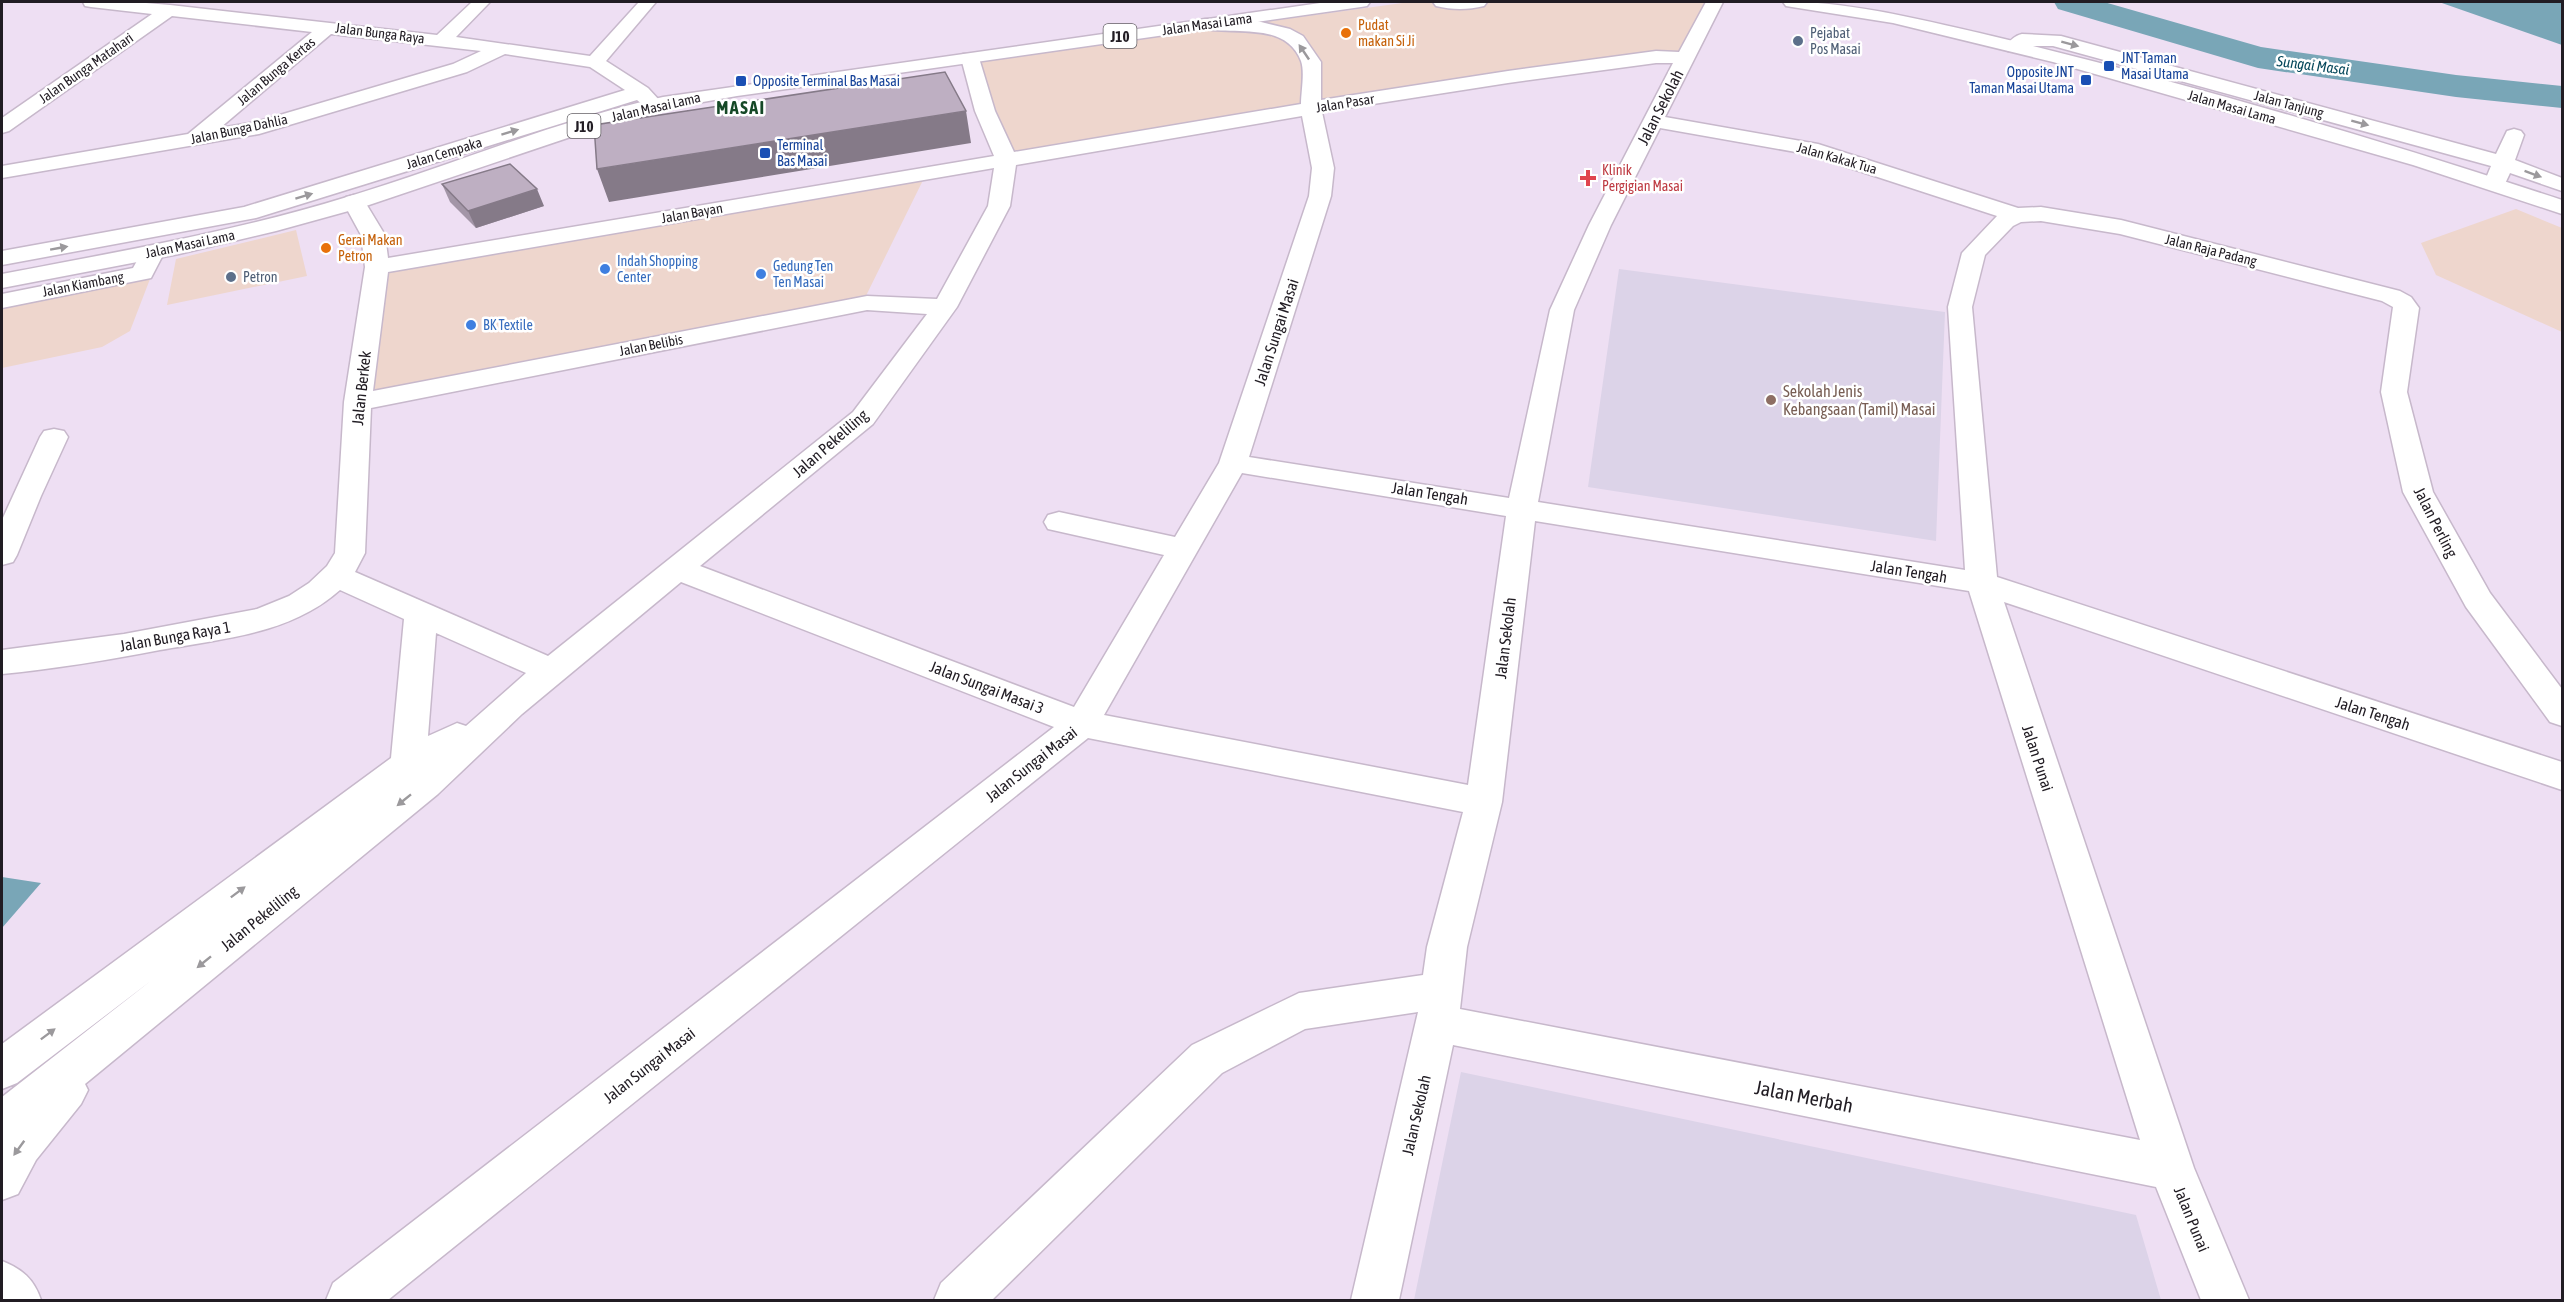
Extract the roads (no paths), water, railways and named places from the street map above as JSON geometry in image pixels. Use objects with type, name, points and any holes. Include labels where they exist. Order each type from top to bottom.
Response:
[{"type":"street","name":"Jalan Bunga Raya","points":[[91,2],[160,7],[291,22],[503,48],[595,62],[647,98]]},
{"type":"street","points":[[441,41],[482,2]]},
{"type":"street","points":[[595,62],[648,2]]},
{"type":"street","name":"Jalan Masai Lama","points":[[2,281],[152,253],[249,222],[354,202],[601,120],[647,98],[737,90],[1361,2]]},
{"type":"street","points":[[1442,2],[1451,4],[1478,2]]},
{"type":"street","name":"Jalan Sekolah","points":[[1375,1300],[1439,1007],[1447,947],[1484,802],[1522,508],[1563,310],[1600,225],[1685,58],[1710,2]]},
{"type":"street","name":"Jalan Masai Lama","points":[[1792,2],[1893,18],[2015,47],[2421,160],[2562,207]]},
{"type":"street","name":"Jalan Bunga Matahari","points":[[2,127],[160,7]]},
{"type":"street","points":[[291,22],[309,9]]},
{"type":"street","name":"Jalan Sungai Masai","points":[[350,1300],[1082,724],[1233,463],[1320,196],[1323,168],[1311,108],[1311,62],[1296,40],[1284,33],[1266,28],[1205,24]]},
{"type":"street","name":"Jalan Bunga Kertas","points":[[195,139],[329,27]]},
{"type":"street","name":"Jalan Tanjung","points":[[2015,47],[2022,40],[2054,40],[2503,163],[2562,185]]},
{"type":"street","name":"Jalan Bunga Dahlia","points":[[2,172],[259,128],[460,68],[503,48]]},
{"type":"street","points":[[970,58],[985,111],[1006,158]]},
{"type":"street","name":"Jalan Pasar","points":[[1006,158],[1311,108],[1634,60],[1685,58]]},
{"type":"street","name":"Jalan Cempaka","points":[[249,222],[647,98]]},
{"type":"street","name":"Jalan Kakak Tua","points":[[1653,121],[1811,148],[2016,216]]},
{"type":"street","points":[[2494,184],[2514,135]]},
{"type":"street","name":"Jalan Bayan","points":[[378,267],[1006,158]]},
{"type":"street","name":"Jalan Pekeliling","points":[[2,1123],[425,784],[510,705],[863,418],[945,307],[999,206],[1006,158]]},
{"type":"street","name":"Jalan Berkek","points":[[336,576],[350,553],[358,402],[378,267],[373,235],[354,202]]},
{"type":"street","name":"Jalan Raja Padang","points":[[2016,216],[2041,214],[2121,227],[2391,296],[2402,302]]},
{"type":"street","name":"Jalan Punai","points":[[2016,216],[2005,221],[1974,253],[1960,307],[1982,583],[2171,1168],[2225,1300]]},
{"type":"street","points":[[2,258],[249,222]]},
{"type":"street","name":"Jalan Kiambang","points":[[2,300],[143,273],[152,253]]},
{"type":"street","name":"Jalan Perling","points":[[2402,302],[2407,308],[2394,392],[2418,492],[2477,599],[2562,713]]},
{"type":"street","name":"Jalan Belibis","points":[[358,402],[867,303],[945,307]]},
{"type":"street","points":[[2,555],[14,498],[54,437]]},
{"type":"street","name":"Jalan Tengah","points":[[1233,463],[1982,583],[2562,776]]},
{"type":"street","points":[[1059,522],[1184,549]]},
{"type":"street","name":"Jalan Sungai Masai 3","points":[[677,569],[1082,724],[1484,802]]},
{"type":"street","points":[[336,576],[552,671]]},
{"type":"street","name":"Jalan Bunga Raya 1","points":[[2,663],[132,645],[263,620],[298,605],[319,592],[336,576]]},
{"type":"street","points":[[408,764],[421,614]]},
{"type":"street","name":"Jalan Pekeliling","points":[[2,1069],[408,764],[510,705]]},
{"type":"street","name":"Jalan Merbah","points":[[958,1300],[1207,1059],[1299,1011],[1439,1007],[2171,1168]]},
{"type":"street","points":[[2,1178],[20,1145],[110,1038]]},
{"type":"street","points":[[2,1285],[17,1300]]},
{"type":"water","points":[[2439,2],[2562,2],[2562,45]]},
{"type":"water","points":[[2,877],[41,883],[2,928]]},
{"type":"waterway","name":"Sungai Masai","points":[[2070,2],[2258,57],[2456,86],[2562,97]]},
{"type":"place","name":"Pudat makan Si Ji","points":[[1346,33]]},
{"type":"place","name":"Pejabat Pos Masai","points":[[1798,41]]},
{"type":"place","name":"JNT Taman Masai Utama","points":[[2109,66]]},
{"type":"place","name":"Opposite JNT Taman Masai Utama","points":[[2086,80]]},
{"type":"place","name":"Opposite Terminal Bas Masai","points":[[741,81]]},
{"type":"place","name":"Terminal Bas Masai","points":[[765,153]]},
{"type":"place","name":"Klinik Pergigian Masai","points":[[1588,178]]},
{"type":"place","name":"Gerai Makan Petron","points":[[326,248]]},
{"type":"place","name":"Indah Shopping Center","points":[[605,269]]},
{"type":"place","name":"Gedung Ten Ten Masai","points":[[761,274]]},
{"type":"place","name":"Petron","points":[[231,277]]},
{"type":"place","name":"BK Textile","points":[[471,325]]},
{"type":"place","name":"Sekolah Jenis Kebangsaan (Tamil) Masai","points":[[1771,400]]},
{"type":"district","name":"MASAI","points":[[741,107]]}]
